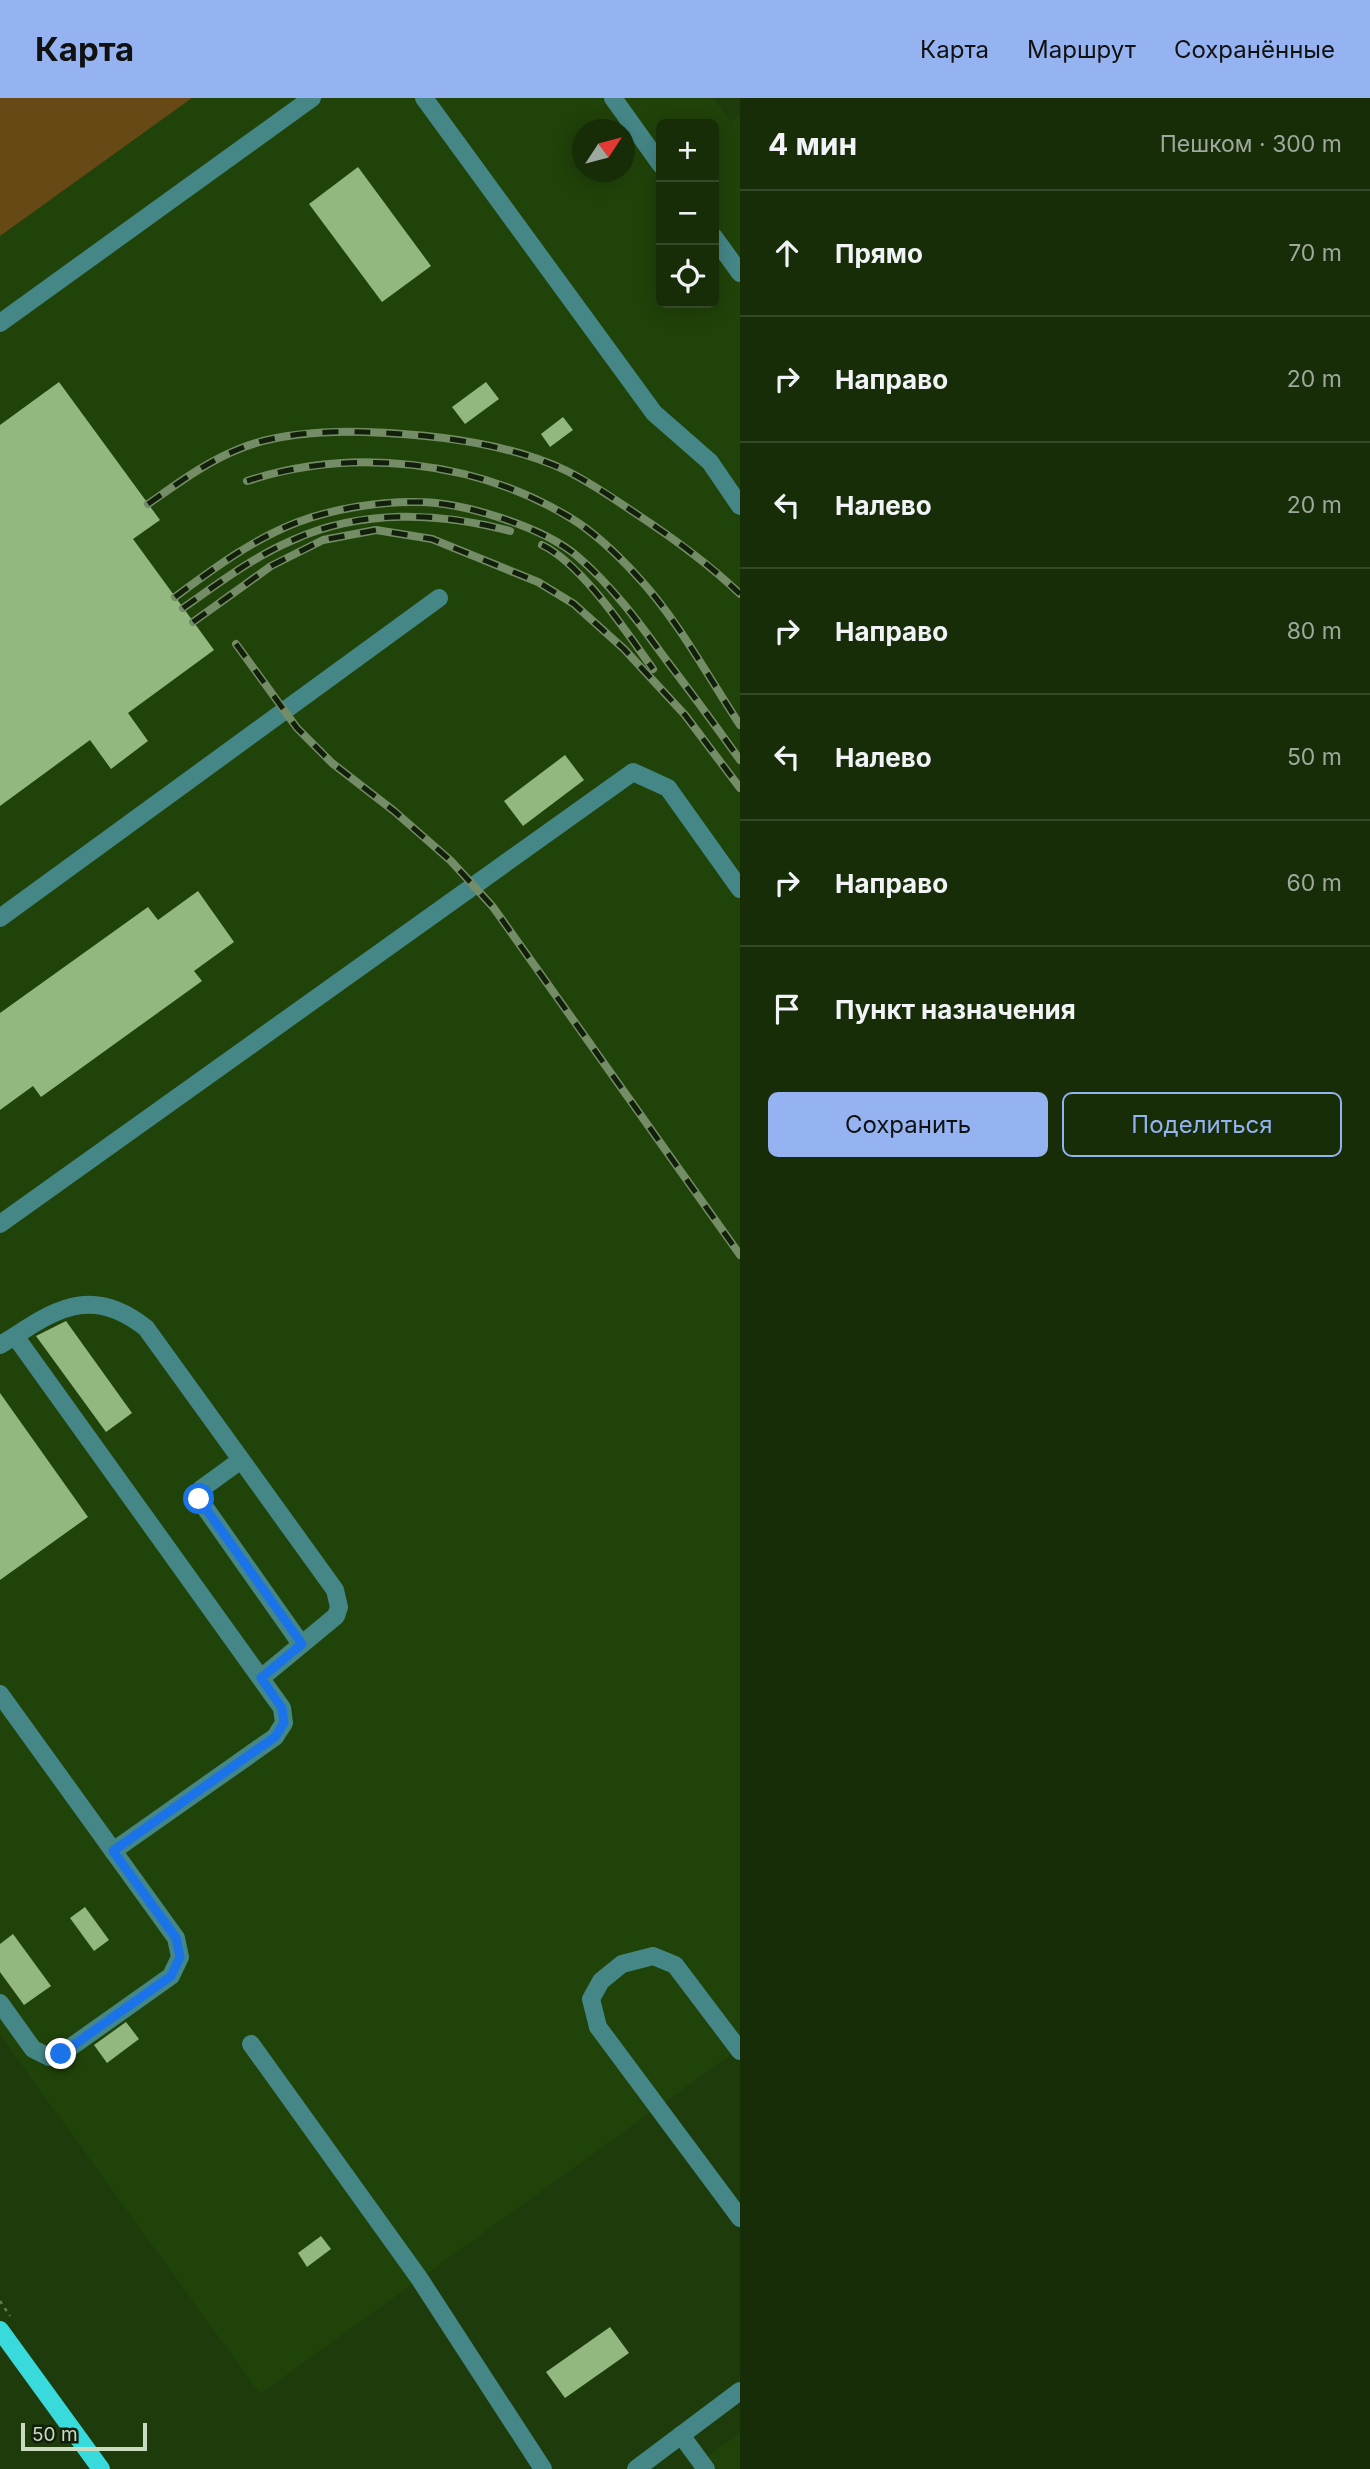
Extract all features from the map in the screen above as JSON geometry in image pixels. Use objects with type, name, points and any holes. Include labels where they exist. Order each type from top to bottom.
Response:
[{"type":"main road","points":[[0,2330],[101,2469]]},
{"type":"street","points":[[0,323],[312,98]]},
{"type":"street","points":[[424,98],[654,413],[710,462],[740,506]]},
{"type":"street","points":[[613,98],[656,158]]},
{"type":"street","points":[[719,244],[740,273]]},
{"type":"street","points":[[0,918],[439,598]]},
{"type":"street","points":[[0,1224],[634,772],[668,788],[740,889]]},
{"type":"street","points":[[113,1851],[275,1737],[284,1723],[282,1708],[7,1340],[44,1316],[66,1307],[100,1305],[129,1314],[146,1328],[335,1590],[339,1607],[336,1616],[261,1678]]},
{"type":"street","points":[[241,1460],[201,1489],[199,1499],[302,1644]]},
{"type":"street","points":[[0,1694],[176,1938],[180,1957],[171,1976],[61,2054],[49,2057],[33,2049],[0,2003]]},
{"type":"street","points":[[740,2051],[675,1965],[653,1956],[622,1964],[601,1981],[591,1999],[598,2027],[740,2218]]},
{"type":"street","points":[[251,2044],[419,2278],[542,2469]]},
{"type":"street","points":[[636,2469],[740,2391]]},
{"type":"street","points":[[681,2435],[706,2469]]},
{"type":"shaded area","points":[[0,98],[192,98],[0,236]]},
{"type":"shaded area","points":[[192,98],[713,98],[731,122],[740,115],[740,2048],[260,2394],[0,2035],[0,236]]},
{"type":"shaded area","points":[[740,2432],[740,2469],[691,2469],[701,2462]]},
{"type":"building","points":[[358,167],[431,266],[382,302],[309,204]]},
{"type":"building","points":[[59,382],[160,520],[133,539],[214,650],[128,713],[148,741],[111,769],[90,740],[0,806],[0,425]]},
{"type":"building","points":[[486,382],[499,399],[465,424],[452,407]]},
{"type":"building","points":[[563,417],[573,430],[550,447],[541,434]]},
{"type":"building","points":[[565,755],[584,780],[523,826],[504,801]]},
{"type":"building","points":[[198,891],[234,942],[194,971],[202,981],[41,1097],[33,1086],[0,1110],[0,1013],[148,907],[158,920]]},
{"type":"building","points":[[66,1321],[132,1413],[106,1432],[36,1336]]},
{"type":"building","points":[[0,1393],[88,1517],[0,1580]]},
{"type":"building","points":[[85,1907],[109,1940],[94,1951],[70,1918]]},
{"type":"building","points":[[13,1934],[51,1986],[24,2005],[0,1972],[0,1944]]},
{"type":"building","points":[[126,2022],[139,2039],[107,2063],[94,2045]]},
{"type":"building","points":[[321,2236],[331,2249],[307,2267],[298,2253]]},
{"type":"building","points":[[610,2327],[629,2353],[565,2398],[546,2372]]},
{"type":"railway","points":[[148,504],[215,460],[269,439],[317,433],[365,432],[468,442],[520,453],[544,461],[585,481],[676,541],[740,594]]},
{"type":"railway","points":[[247,481],[287,470],[370,462],[453,472],[532,498],[588,530],[637,576],[679,629],[740,725]]},
{"type":"railway","points":[[175,597],[219,565],[265,537],[326,513],[373,504],[404,502],[436,503],[479,511],[544,535],[562,545],[589,567],[634,617],[740,760]]},
{"type":"railway","points":[[183,608],[264,554],[319,530],[346,523],[429,517],[510,531]]},
{"type":"railway","points":[[193,622],[271,566],[323,540],[376,530],[432,539],[538,582],[574,604],[624,649],[685,715],[740,788]]},
{"type":"railway","points":[[542,545],[573,567],[588,583],[653,669]]},
{"type":"railway","points":[[236,644],[297,728],[332,763],[394,811],[451,861],[493,907],[740,1255]]},
{"type":"route","points":[[61,2054],[171,1976],[180,1957],[176,1938],[113,1851],[275,1737],[284,1723],[282,1708],[261,1678],[302,1644],[199,1499]]}]
